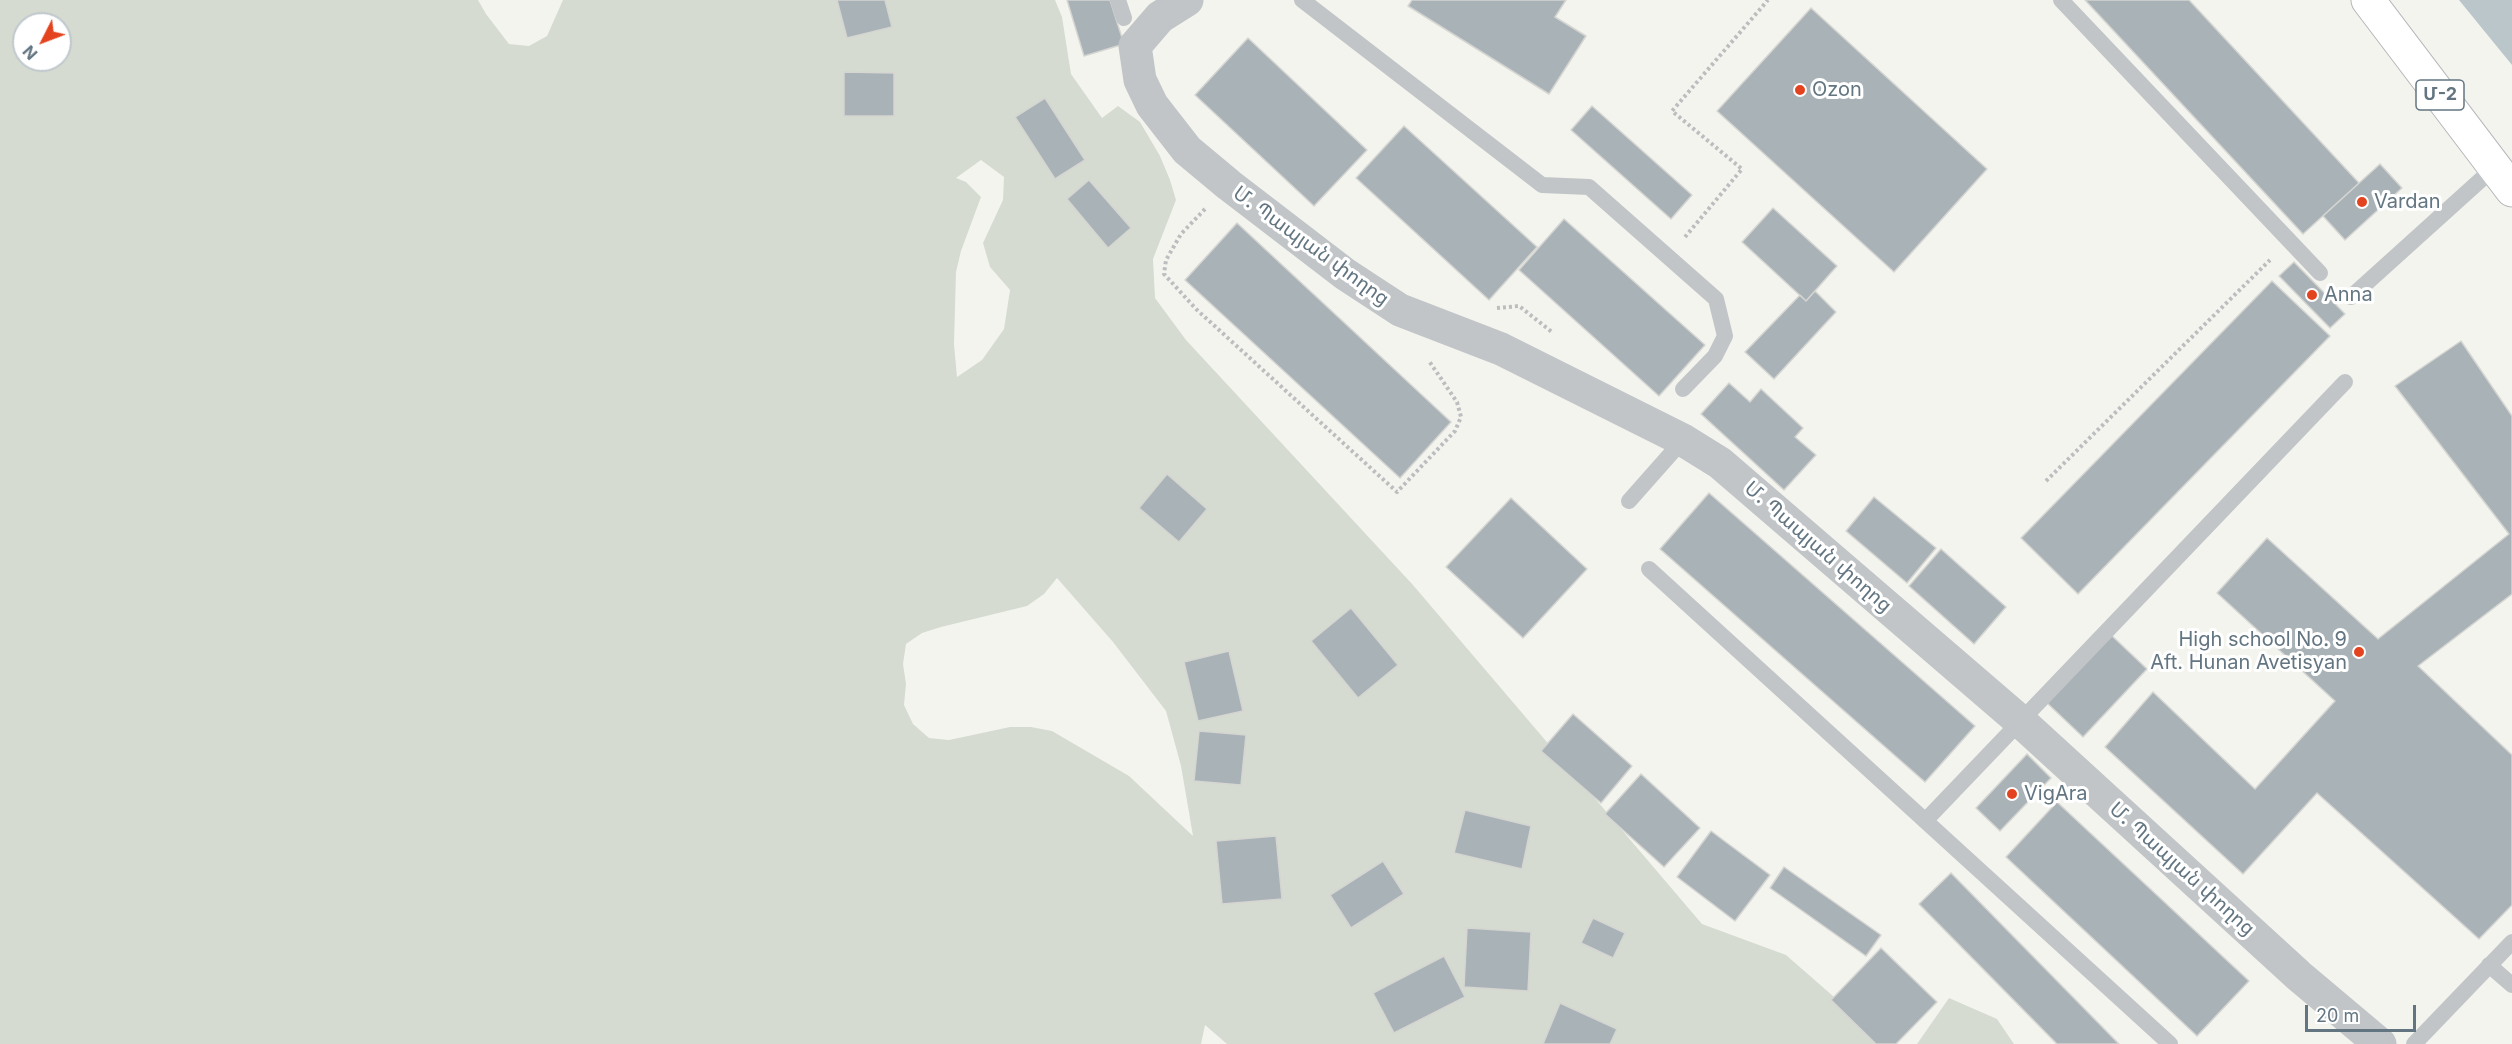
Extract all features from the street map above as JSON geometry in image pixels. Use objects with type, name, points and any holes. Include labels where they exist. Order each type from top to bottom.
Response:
[{"type":"highway","name":"Մ-2","points":[[2368,0],[2504,178]]},
{"type":"street","name":"Մ․ Պապյան փողոց","points":[[1187,0],[1160,16],[1135,46],[1140,80],[1152,105],[1187,150],[1345,274],[1400,310],[1501,349],[1683,440],[1720,463],[2020,721],[2298,975],[2380,1044]]},
{"type":"lane","points":[[1118,0],[1124,18]]},
{"type":"lane","points":[[1302,0],[1542,185],[1589,187],[1716,299],[1725,336],[1715,356],[1683,389]]},
{"type":"lane","points":[[2061,0],[2320,273]]},
{"type":"lane","points":[[2351,297],[2504,178]]},
{"type":"lane","points":[[1924,820],[2345,382]]},
{"type":"lane","points":[[1629,501],[1683,440]]},
{"type":"lane","points":[[1649,569],[2170,1044]]},
{"type":"lane","points":[[2414,1044],[2512,942]]},
{"type":"lane","points":[[2489,965],[2512,985]]},
{"type":"path","points":[[1668,256],[1742,169],[1672,111],[1768,0]]},
{"type":"path","points":[[1229,185],[1181,234],[1166,260],[1164,274],[1196,309],[1396,492],[1455,431],[1461,417],[1457,402],[1426,357]]},
{"type":"path","points":[[2046,481],[2290,241]]},
{"type":"path","points":[[1494,308],[1519,306],[1555,334]]},
{"type":"shaded area","points":[[0,0],[478,0],[509,44],[529,46],[547,36],[563,0],[1055,0],[1062,17],[1071,74],[1102,118],[1118,106],[1140,122],[1160,156],[1170,180],[1176,200],[1153,259],[1155,298],[1186,340],[1413,585],[1702,924],[1786,955],[1888,1044],[1227,1044],[1205,1025],[1201,1044],[0,1044]],"holes":[[[981,160],[1004,177],[1003,200],[983,243],[990,267],[1010,290],[1004,329],[982,360],[957,377],[954,344],[956,272],[961,251],[981,197],[966,182],[956,178]],[[1057,578],[1113,642],[1166,711],[1181,766],[1193,836],[1129,776],[1052,731],[1031,727],[1010,727],[949,740],[929,738],[913,724],[904,705],[906,684],[903,664],[906,644],[922,633],[941,627],[1027,606],[1044,594]]]},
{"type":"shaded area","points":[[2459,0],[2512,0],[2512,65]]},
{"type":"shaded area","points":[[1949,998],[1997,1019],[2014,1044],[1917,1044]]},
{"type":"building","points":[[837,0],[885,0],[892,27],[847,38]]},
{"type":"building","points":[[1067,0],[1110,0],[1124,44],[1084,56]]},
{"type":"building","points":[[1412,0],[1566,0],[1555,17],[1586,36],[1549,94],[1408,6]]},
{"type":"building","points":[[2085,0],[2189,0],[2359,183],[2303,234]]},
{"type":"building","points":[[1811,8],[1987,169],[1894,272],[1717,111]]},
{"type":"building","points":[[1248,38],[1367,150],[1314,206],[1195,95]]},
{"type":"building","points":[[844,72],[894,73],[894,116],[844,116]]},
{"type":"building","points":[[1045,98],[1085,160],[1055,179],[1015,117]]},
{"type":"building","points":[[1592,106],[1692,195],[1671,219],[1571,130]]},
{"type":"building","points":[[1404,126],[1537,247],[1489,300],[1356,178]]},
{"type":"building","name":"Vardan","points":[[2380,164],[2402,188],[2345,240],[2323,216]]},
{"type":"building","points":[[1089,180],[1131,228],[1108,248],[1067,199]]},
{"type":"building","points":[[1773,208],[1837,266],[1806,301],[1742,242]]},
{"type":"building","points":[[1564,219],[1705,345],[1659,396],[1519,270]]},
{"type":"building","points":[[1237,223],[1451,422],[1400,478],[1185,280]]},
{"type":"building","name":"Anna","points":[[2294,262],[2345,314],[2330,328],[2279,276]]},
{"type":"building","points":[[2272,281],[2330,336],[2078,594],[2021,538]]},
{"type":"building","points":[[1815,291],[1836,312],[1774,379],[1745,352],[1800,295],[1806,301]]},
{"type":"building","name":"High school No. 9 Aft. Hunan Avetisyan","points":[[2461,341],[2512,416],[2512,594],[2418,666],[2512,755],[2512,905],[2479,939],[2317,793],[2243,874],[2105,747],[2153,692],[2255,789],[2335,701],[2217,593],[2267,538],[2378,639],[2509,534],[2395,386]]},
{"type":"building","points":[[1729,383],[1750,402],[1761,389],[1803,428],[1795,437],[1816,455],[1784,490],[1701,414]]},
{"type":"building","points":[[1167,474],[1207,509],[1179,542],[1139,508]]},
{"type":"building","points":[[1709,493],[1975,726],[1925,782],[1660,549]]},
{"type":"building","points":[[1874,497],[1936,548],[1907,583],[1846,531]]},
{"type":"building","points":[[1511,498],[1587,569],[1523,638],[1446,567]]},
{"type":"building","points":[[1941,549],[2006,607],[1974,644],[1909,586]]},
{"type":"building","points":[[1351,608],[1398,665],[1358,698],[1311,641]]},
{"type":"building","points":[[2109,633],[2147,669],[2083,737],[2045,701]]},
{"type":"building","points":[[1229,651],[1243,711],[1198,721],[1184,662]]},
{"type":"building","points":[[1573,714],[1632,766],[1601,803],[1541,751]]},
{"type":"building","points":[[1199,731],[1246,735],[1241,785],[1194,781]]},
{"type":"building","points":[[2027,754],[2051,778],[2000,831],[1976,808]]},
{"type":"building","points":[[1641,774],[1700,828],[1664,867],[1605,814]]},
{"type":"building","points":[[2057,802],[2249,981],[2197,1036],[2006,857]]},
{"type":"building","points":[[1465,810],[1531,826],[1522,869],[1454,853]]},
{"type":"building","points":[[1711,831],[1770,875],[1735,921],[1677,877]]},
{"type":"building","points":[[1276,836],[1282,899],[1222,904],[1216,841]]},
{"type":"building","points":[[1383,861],[1404,894],[1351,928],[1330,895]]},
{"type":"building","points":[[1784,867],[1881,935],[1866,956],[1770,888]]},
{"type":"building","points":[[1951,873],[2119,1044],[2057,1044],[1919,904]]},
{"type":"building","points":[[1593,918],[1625,933],[1613,958],[1581,943]]},
{"type":"building","points":[[1467,928],[1531,932],[1528,991],[1464,987]]},
{"type":"building","points":[[1881,948],[1937,1002],[1896,1044],[1876,1044],[1831,1000]]},
{"type":"building","points":[[1444,956],[1465,997],[1394,1033],[1373,993]]},
{"type":"building","points":[[1560,1003],[1617,1029],[1610,1044],[1543,1044]]},
{"type":"place","name":"Ozon","points":[[1800,90]]},
{"type":"place","name":"Vardan","points":[[2362,202]]},
{"type":"place","name":"Anna","points":[[2312,295]]},
{"type":"place","name":"High school No. 9 Aft. Hunan Avetisyan","points":[[2359,652]]},
{"type":"place","name":"VigAra","points":[[2012,794]]}]
